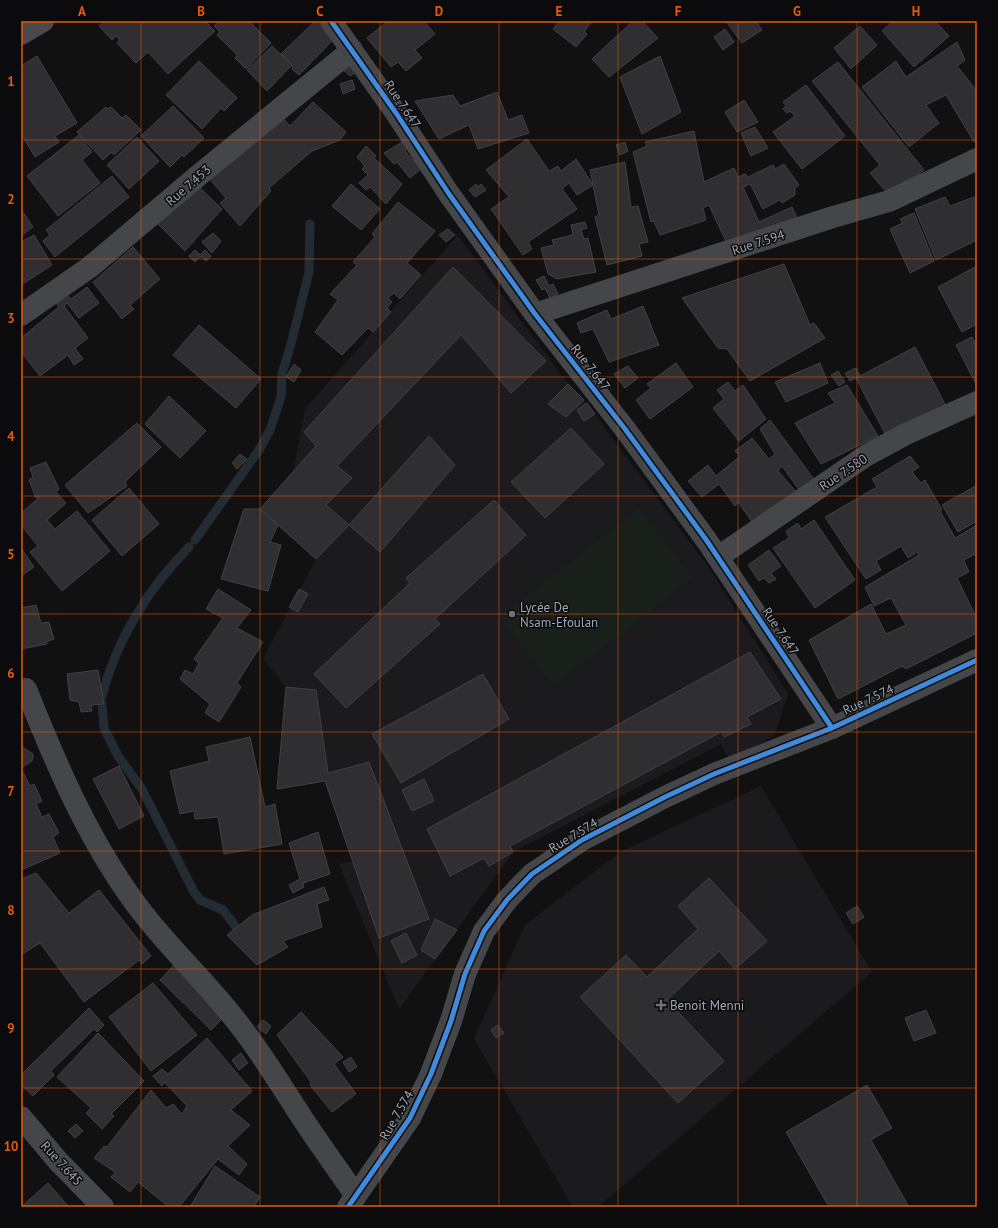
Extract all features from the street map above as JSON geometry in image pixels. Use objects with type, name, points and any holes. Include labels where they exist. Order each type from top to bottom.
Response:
[{"type":"street","points":[[21,34],[43,21]]},
{"type":"street","name":"Rue 7.647","points":[[330,21],[352,50],[449,194],[535,314],[626,429],[718,557],[832,728]]},
{"type":"street","name":"Rue 7.453","points":[[21,315],[90,267],[210,166],[352,50]]},
{"type":"street","name":"Rue 7.594","points":[[535,314],[833,217],[888,201],[977,159]]},
{"type":"street","name":"Rue 7.580","points":[[718,557],[867,455],[906,434],[975,407]]},
{"type":"street","name":"Rue 7.574","points":[[352,1202],[413,1112],[431,1074],[451,1020],[465,974],[484,931],[507,900],[532,874],[582,840],[665,797],[714,774],[832,728],[977,660]]},
{"type":"street","points":[[26,689],[53,757],[88,826],[117,876],[145,916],[197,974],[261,1053],[352,1202]]},
{"type":"street","name":"Rue 7.645","points":[[21,1117],[58,1161],[103,1207]]},
{"type":"shaded area","name":"Lycée De Nsam-Efoulan","points":[[458,235],[568,384],[584,400],[710,569],[788,694],[774,736],[730,761],[721,744],[513,852],[399,1009],[339,864],[353,861],[325,781],[277,789],[286,687],[263,659],[316,559],[260,509],[293,472],[305,409]]},
{"type":"shaded area","points":[[639,508],[693,578],[553,686],[500,617]]},
{"type":"shaded area","name":"Benoit Menni","points":[[761,786],[872,972],[598,1207],[573,1207],[474,1039],[525,925],[620,852]]},
{"type":"building","points":[[105,21],[205,21],[215,31],[168,74],[148,52],[136,63],[117,43],[120,40],[116,36],[112,40],[99,26]]},
{"type":"building","points":[[219,21],[249,21],[271,43],[246,69],[235,58],[237,55],[217,35],[220,32],[214,26]]},
{"type":"building","points":[[315,21],[322,21],[337,36],[299,75],[292,69],[293,66],[281,54]]},
{"type":"building","points":[[388,21],[424,21],[435,34],[415,50],[422,58],[406,71],[398,62],[391,67],[367,38]]},
{"type":"building","points":[[559,21],[592,21],[584,32],[587,34],[576,47],[553,29]]},
{"type":"building","points":[[633,21],[642,21],[658,38],[609,77],[592,59]]},
{"type":"building","points":[[726,21],[756,21],[762,30],[742,43]]},
{"type":"building","points":[[893,21],[935,21],[949,36],[914,67],[882,31]]},
{"type":"building","points":[[860,26],[877,45],[851,69],[834,48]]},
{"type":"building","points":[[725,29],[734,42],[723,50],[714,37]]},
{"type":"building","points":[[957,42],[965,60],[957,66],[976,90],[977,88],[977,140],[974,142],[946,95],[926,105],[939,123],[909,147],[862,87],[896,61],[906,77]]},
{"type":"building","points":[[272,46],[292,65],[267,91],[247,70]]},
{"type":"building","points":[[37,56],[77,123],[55,136],[59,142],[35,157],[21,134],[21,66]]},
{"type":"building","points":[[660,56],[681,112],[642,134],[620,77]]},
{"type":"building","points":[[199,61],[237,98],[224,111],[221,108],[202,129],[166,95]]},
{"type":"building","points":[[345,62],[356,72],[350,76],[339,66]]},
{"type":"building","points":[[838,62],[924,170],[889,195],[870,173],[880,165],[812,81]]},
{"type":"building","points":[[352,80],[355,89],[343,94],[340,84]]},
{"type":"building","points":[[806,85],[845,136],[802,169],[773,132],[795,116],[790,111],[787,113],[783,109],[786,106],[783,102]]},
{"type":"building","points":[[497,92],[508,120],[522,115],[529,133],[478,149],[469,125],[439,139],[415,101],[453,95],[460,106]]},
{"type":"building","points":[[744,100],[758,122],[737,132],[725,112]]},
{"type":"building","points":[[313,102],[346,132],[340,140],[312,151],[269,188],[271,191],[240,226],[220,203],[226,198],[208,177],[279,114],[290,126]]},
{"type":"building","points":[[173,106],[204,138],[184,157],[182,155],[170,167],[141,136]]},
{"type":"building","points":[[106,107],[108,109],[111,107],[122,118],[126,115],[141,130],[114,155],[112,152],[103,160],[77,132]]},
{"type":"building","points":[[755,127],[768,148],[751,156],[741,133]]},
{"type":"building","points":[[694,131],[704,182],[734,168],[738,177],[745,174],[748,177],[773,165],[775,169],[784,164],[799,185],[795,188],[795,195],[782,203],[780,200],[763,209],[750,184],[743,187],[759,222],[792,207],[800,224],[730,250],[709,205],[703,208],[706,220],[660,235],[654,221],[651,222],[633,152],[647,146],[645,142]]},
{"type":"building","points":[[79,135],[92,152],[82,160],[100,183],[58,216],[27,176]]},
{"type":"building","points":[[137,137],[159,161],[129,189],[107,165]]},
{"type":"building","points":[[527,139],[549,171],[558,166],[561,171],[576,159],[593,185],[577,195],[569,183],[562,189],[577,209],[528,242],[532,249],[523,255],[491,209],[509,197],[486,170]]},
{"type":"building","points":[[404,141],[409,147],[405,151],[421,169],[410,178],[397,162],[394,164],[384,153]]},
{"type":"building","points":[[625,142],[628,151],[620,155],[616,145]]},
{"type":"building","points":[[366,146],[376,156],[374,158],[402,184],[386,204],[370,187],[366,190],[359,183],[368,175],[362,169],[365,166],[357,157]]},
{"type":"building","points":[[625,162],[631,207],[638,206],[648,242],[639,244],[642,256],[607,265],[595,217],[599,215],[590,170]]},
{"type":"building","points":[[112,176],[129,197],[55,257],[43,241],[50,235],[46,230]]},
{"type":"building","points":[[351,184],[380,209],[361,230],[332,206]]},
{"type":"building","points":[[476,184],[478,187],[481,184],[486,190],[475,197],[469,190]]},
{"type":"building","points":[[198,186],[222,209],[185,251],[158,224]]},
{"type":"building","points":[[977,196],[977,240],[936,260],[915,209],[945,197],[950,206]]},
{"type":"building","points":[[398,202],[435,231],[407,263],[421,275],[400,299],[394,293],[388,298],[392,302],[387,308],[391,312],[373,332],[368,328],[342,355],[315,332],[338,300],[330,294],[357,265],[353,262],[375,237],[372,234]]},
{"type":"building","points":[[21,209],[33,227],[21,236]]},
{"type":"building","points":[[914,213],[934,261],[910,273],[890,229],[903,223],[900,219]]},
{"type":"building","points":[[585,222],[587,228],[581,230],[584,239],[588,238],[596,272],[557,279],[548,274],[541,248],[554,245],[552,240],[573,235],[571,225]]},
{"type":"building","points":[[448,229],[455,235],[446,242],[439,235]]},
{"type":"building","points":[[213,233],[221,241],[212,253],[202,242]]},
{"type":"building","points":[[34,235],[52,265],[21,285],[21,242]]},
{"type":"building","points":[[133,247],[160,279],[130,305],[134,309],[122,319],[93,282]]},
{"type":"building","points":[[195,250],[200,255],[205,250],[211,256],[206,261],[201,256],[195,262],[189,256]]},
{"type":"building","points":[[784,264],[810,325],[814,323],[825,338],[750,381],[727,349],[718,348],[682,298]]},
{"type":"building","points":[[977,266],[977,324],[962,332],[938,287]]},
{"type":"building","points":[[453,267],[546,361],[511,393],[461,335],[337,466],[352,478],[326,505],[349,525],[316,559],[260,509],[316,446],[304,432]]},
{"type":"building","points":[[544,276],[549,286],[553,284],[558,294],[550,298],[545,288],[542,290],[536,280]]},
{"type":"building","points":[[87,287],[99,303],[79,318],[67,303],[64,306],[88,338],[75,348],[83,359],[74,365],[68,355],[40,376],[21,352],[21,338],[59,307],[54,300],[65,292],[71,299]]},
{"type":"building","points":[[643,306],[659,345],[609,362],[593,329],[581,333],[577,323],[607,310],[611,319]]},
{"type":"building","points":[[199,325],[261,379],[236,408],[173,355]]},
{"type":"building","points":[[972,337],[977,347],[977,386],[956,345]]},
{"type":"building","points":[[915,347],[948,410],[889,441],[856,378]]},
{"type":"building","points":[[676,363],[693,387],[650,419],[636,400],[651,388],[647,384]]},
{"type":"building","points":[[820,363],[828,383],[786,402],[775,382]]},
{"type":"building","points":[[294,364],[301,370],[294,382],[286,377]]},
{"type":"building","points":[[628,366],[638,378],[625,388],[614,374]]},
{"type":"building","points":[[856,368],[860,376],[850,381],[845,373]]},
{"type":"building","points":[[838,371],[845,382],[839,386],[831,375]]},
{"type":"building","points":[[728,382],[735,391],[743,385],[766,419],[739,441],[713,408],[724,399],[717,390]]},
{"type":"building","points":[[568,384],[584,400],[566,417],[548,404]]},
{"type":"building","points":[[847,385],[878,436],[821,464],[795,423],[835,403],[828,393]]},
{"type":"building","points":[[169,396],[206,431],[180,458],[145,424]]},
{"type":"building","points":[[587,403],[595,414],[584,421],[577,410]]},
{"type":"building","points":[[770,420],[816,482],[802,494],[782,466],[778,471],[798,494],[755,526],[738,502],[735,506],[719,484],[702,497],[688,481],[708,465],[716,476],[740,456],[735,451],[752,438],[769,459],[775,454],[760,429]]},
{"type":"building","points":[[137,423],[161,447],[125,482],[127,486],[88,513],[65,485]]},
{"type":"building","points":[[571,428],[604,464],[545,518],[511,482]]},
{"type":"building","points":[[429,436],[455,465],[380,552],[349,525]]},
{"type":"building","points":[[240,454],[247,459],[237,469],[232,463]]},
{"type":"building","points":[[910,456],[919,467],[912,472],[921,483],[925,480],[942,510],[940,511],[955,538],[977,525],[977,553],[964,560],[969,572],[957,578],[977,619],[977,633],[906,669],[902,666],[838,699],[809,640],[871,604],[886,634],[906,625],[891,598],[874,606],[865,587],[919,555],[917,552],[908,558],[901,546],[876,561],[881,570],[866,579],[825,517],[877,487],[872,479]]},
{"type":"building","points":[[46,462],[59,489],[56,492],[66,503],[47,520],[55,529],[77,511],[110,551],[62,591],[30,552],[38,546],[21,525],[21,513],[41,496],[36,498],[29,480],[33,477],[30,468]]},
{"type":"building","points":[[977,485],[977,521],[958,532],[942,505]]},
{"type":"building","points":[[129,488],[159,524],[122,556],[92,520]]},
{"type":"building","points":[[494,500],[526,535],[435,619],[440,624],[346,708],[314,674],[410,583],[406,578]]},
{"type":"building","points":[[244,509],[260,509],[278,525],[270,542],[281,545],[268,591],[221,579]]},
{"type":"building","points":[[814,520],[855,580],[815,608],[773,548],[789,538],[786,531],[798,523],[801,529]]},
{"type":"building","points":[[21,548],[34,567],[21,576]]},
{"type":"building","points":[[769,550],[781,566],[771,573],[776,579],[769,583],[764,578],[759,581],[748,565]]},
{"type":"building","points":[[218,589],[251,610],[237,628],[263,642],[237,683],[241,687],[219,722],[205,713],[210,704],[180,679],[185,670],[193,674],[199,663],[194,659],[223,618],[206,609]]},
{"type":"building","points":[[299,589],[308,594],[298,612],[289,607]]},
{"type":"building","points":[[36,605],[41,623],[49,622],[54,639],[46,642],[47,644],[21,649],[21,608]]},
{"type":"building","points":[[750,652],[781,699],[747,717],[751,724],[724,737],[721,732],[510,846],[513,852],[489,866],[484,858],[450,876],[427,829]]},
{"type":"building","points":[[98,670],[104,704],[91,705],[92,711],[81,712],[79,702],[70,700],[67,674]]},
{"type":"building","points":[[483,674],[509,719],[401,783],[372,734]]},
{"type":"building","points":[[286,687],[316,690],[328,773],[369,762],[429,919],[379,938],[325,781],[277,789]]},
{"type":"building","points":[[250,737],[265,807],[275,804],[282,844],[224,854],[218,817],[195,819],[194,811],[180,814],[170,771],[209,761],[206,747]]},
{"type":"building","points":[[21,746],[33,754],[32,761],[21,768]]},
{"type":"building","points":[[119,766],[144,816],[119,829],[93,779]]},
{"type":"building","points":[[21,768],[30,786],[34,784],[42,801],[36,804],[42,817],[49,814],[59,833],[53,837],[60,853],[21,870]]},
{"type":"building","points":[[424,779],[434,801],[412,811],[402,790]]},
{"type":"building","points":[[318,832],[330,874],[303,883],[304,887],[293,893],[289,885],[300,879],[289,843]]},
{"type":"building","points":[[36,873],[69,913],[99,890],[151,956],[142,964],[139,960],[84,1002],[40,943],[21,955],[21,879]]},
{"type":"building","points":[[709,878],[767,941],[735,969],[719,951],[667,1000],[724,1061],[678,1103],[580,997],[626,955],[647,977],[698,929],[678,906]]},
{"type":"building","points":[[324,887],[329,900],[317,904],[322,927],[283,941],[288,947],[257,965],[227,935],[252,915]]},
{"type":"building","points":[[857,906],[864,917],[853,924],[846,913]]},
{"type":"building","points":[[435,919],[457,930],[435,959],[421,950]]},
{"type":"building","points":[[406,933],[417,955],[402,963],[391,941]]},
{"type":"building","points":[[174,965],[226,1015],[211,1030],[160,980]]},
{"type":"building","points":[[153,983],[197,1035],[151,1071],[109,1017]]},
{"type":"building","points":[[89,1008],[104,1025],[97,1032],[94,1029],[51,1071],[54,1075],[33,1096],[21,1085],[21,1075]]},
{"type":"building","points":[[926,1010],[936,1033],[914,1041],[905,1018]]},
{"type":"building","points":[[301,1012],[343,1057],[334,1064],[356,1094],[332,1112],[310,1085],[311,1082],[277,1035]]},
{"type":"building","points":[[263,1020],[271,1026],[266,1034],[257,1027]]},
{"type":"building","points":[[498,1025],[504,1033],[496,1038],[491,1030]]},
{"type":"building","points":[[98,1033],[144,1081],[111,1114],[114,1116],[102,1129],[86,1113],[91,1108],[57,1077]]},
{"type":"building","points":[[207,1038],[252,1091],[231,1110],[250,1125],[228,1146],[247,1164],[239,1175],[218,1159],[179,1207],[169,1207],[138,1182],[130,1192],[111,1177],[115,1172],[94,1158],[104,1146],[107,1147],[151,1090],[166,1108],[173,1104],[182,1114],[187,1106],[164,1082],[162,1086],[153,1076],[162,1069],[168,1074]]},
{"type":"building","points":[[241,1053],[248,1063],[239,1070],[232,1060]]},
{"type":"building","points":[[351,1057],[357,1067],[349,1072],[343,1062]]},
{"type":"building","points":[[867,1085],[892,1128],[871,1140],[909,1207],[829,1207],[786,1132]]},
{"type":"building","points":[[76,1124],[83,1131],[75,1138],[68,1131]]},
{"type":"building","points":[[215,1166],[260,1197],[254,1207],[190,1207]]},
{"type":"building","points":[[48,1183],[69,1207],[21,1207]]},
{"type":"waterway","points":[[195,540],[259,450],[270,430],[281,397],[282,374],[309,272],[310,224]]},
{"type":"waterway","points":[[102,696],[116,655],[136,616],[160,580],[189,547]]},
{"type":"waterway","points":[[102,704],[104,728],[118,756],[142,789],[194,892],[200,900],[223,910],[236,927]]},
{"type":"cycle path","points":[[331,21],[396,113],[449,194],[535,314],[625,429],[707,541],[832,728]]},
{"type":"cycle path","points":[[348,1207],[410,1118],[431,1074],[451,1021],[465,974],[484,931],[507,900],[532,874],[582,840],[665,797],[714,774],[832,728],[977,660]]},
{"type":"place","name":"Lycée De Nsam-Efoulan","points":[[512,614]]},
{"type":"place","name":"Benoit Menni","points":[[661,1005]]}]
